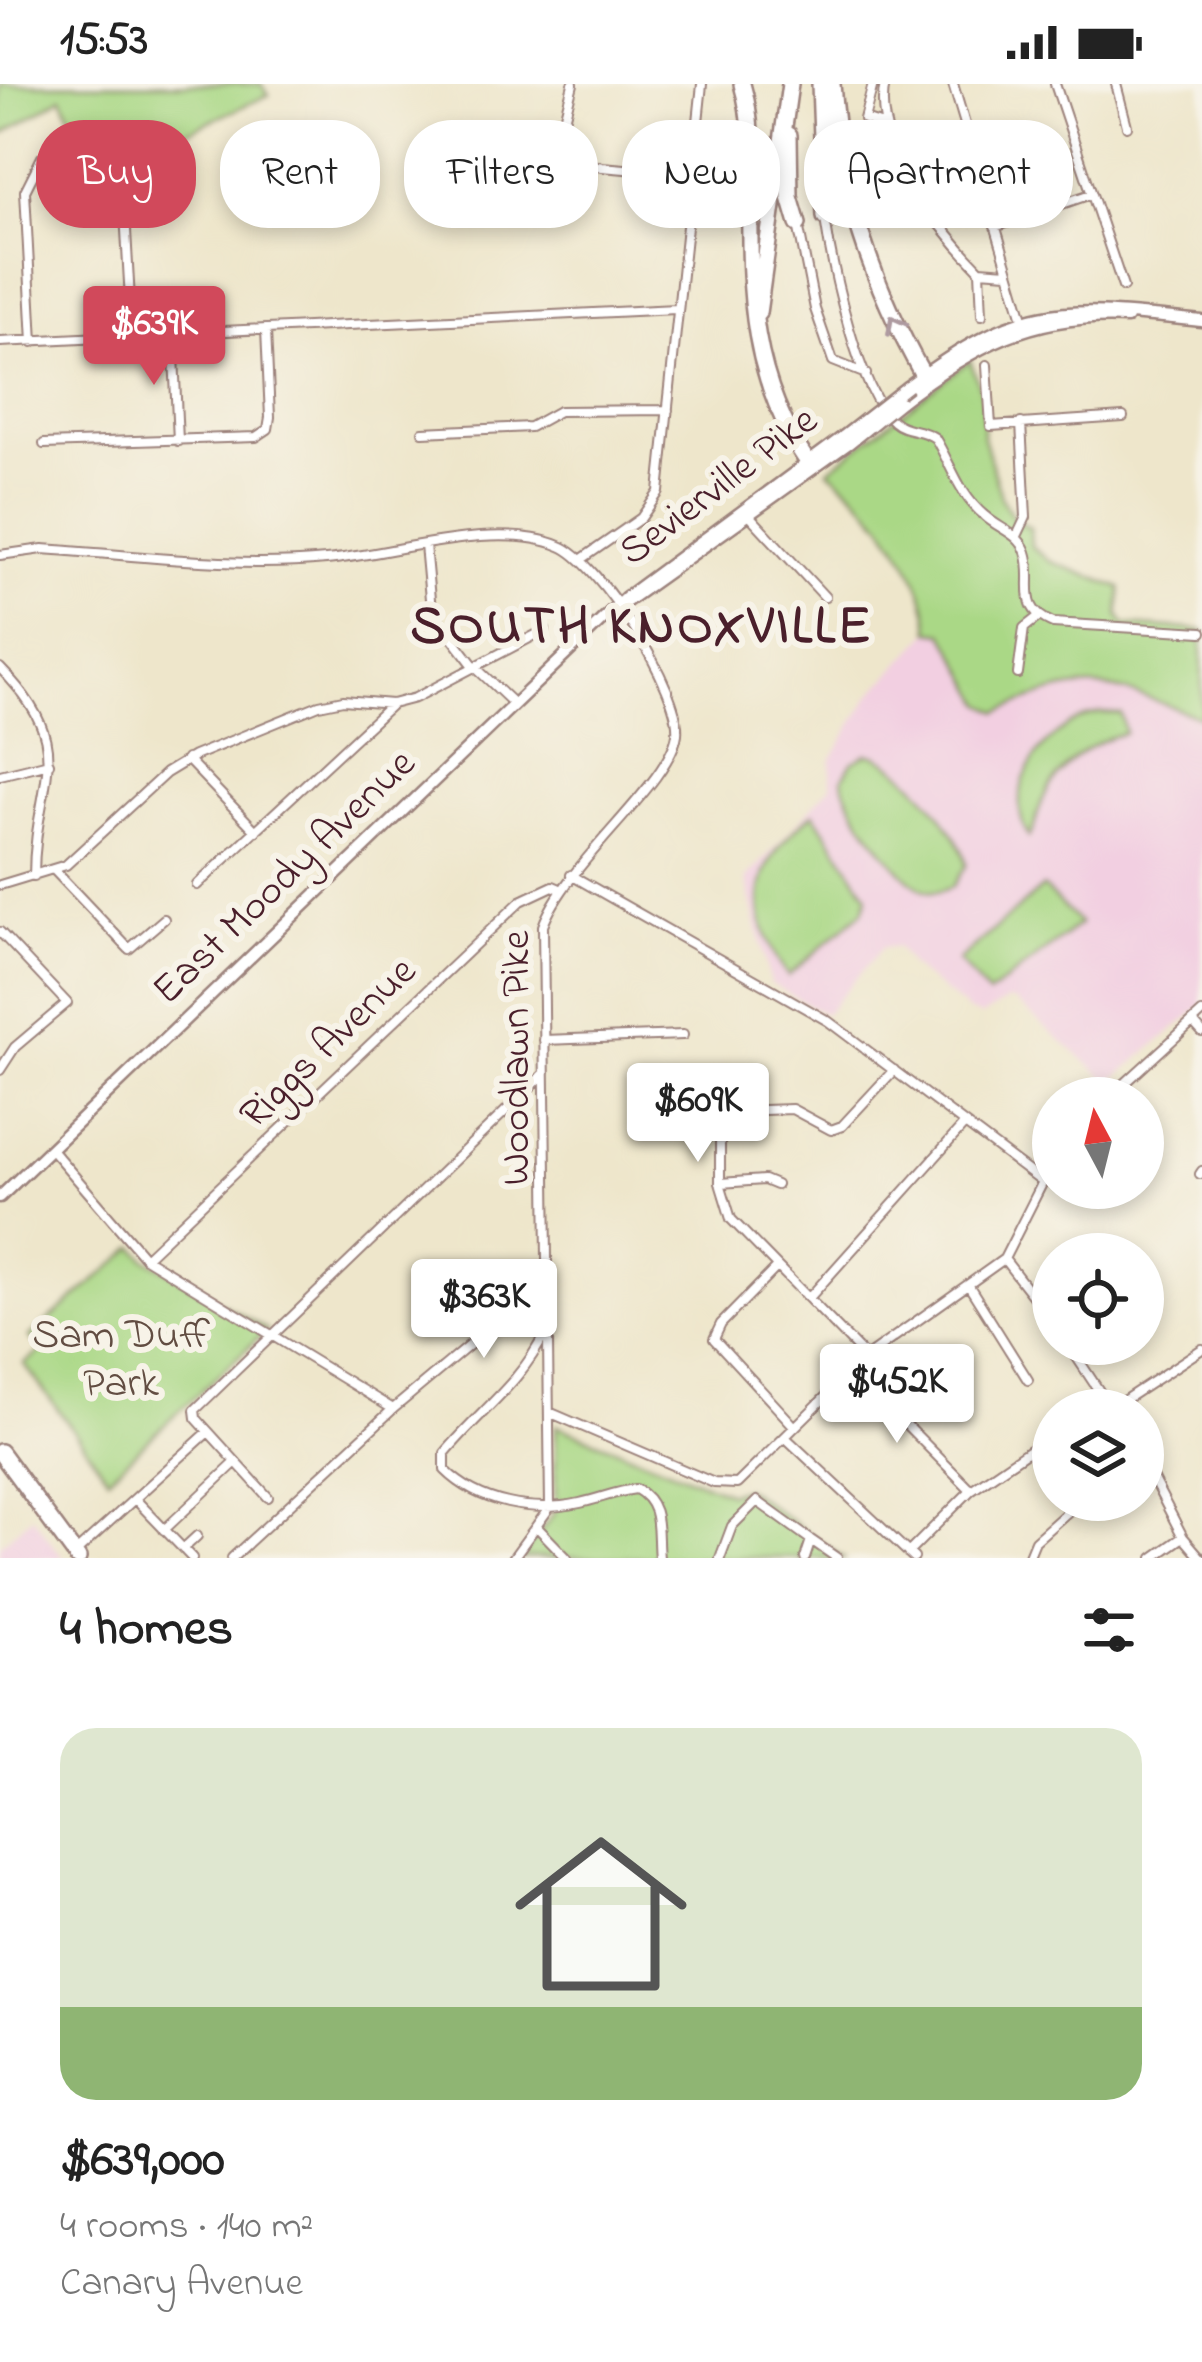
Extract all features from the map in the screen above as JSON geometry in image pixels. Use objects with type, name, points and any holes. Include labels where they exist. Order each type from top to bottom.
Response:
[{"type":"highway","points":[[742,84],[751,140],[750,303],[760,359],[806,469]]},
{"type":"highway","points":[[760,359],[758,306],[792,84]]},
{"type":"highway","points":[[792,84],[789,180],[798,224]]},
{"type":"highway","points":[[820,84],[821,120]]},
{"type":"highway","points":[[832,84],[851,209],[880,295],[925,378]]},
{"type":"highway","points":[[0,1452],[77,1556]]},
{"type":"main road","name":"Sevierville Pike","points":[[616,608],[900,402],[969,342],[1024,322],[1084,309],[1202,321]]},
{"type":"main road","name":"Sevierville Pike","points":[[1024,322],[1161,317]]},
{"type":"main road","name":"Sevierville Pike","points":[[846,440],[908,386],[925,378]]},
{"type":"main road","name":"Sevierville Pike","points":[[748,515],[806,469]]},
{"type":"main road","name":"East Moody Avenue","points":[[3,1189],[52,1150],[616,608]]},
{"type":"street","points":[[573,84],[561,130],[564,158],[622,166]]},
{"type":"street","points":[[699,120],[702,84]]},
{"type":"street","points":[[867,120],[873,84]]},
{"type":"street","points":[[885,84],[886,120]]},
{"type":"street","points":[[953,84],[964,120]]},
{"type":"street","points":[[1055,84],[1124,287]]},
{"type":"street","points":[[1116,84],[1127,126]]},
{"type":"street","points":[[33,341],[25,191],[42,157],[83,148],[112,159],[125,193],[132,337]]},
{"type":"street","points":[[1073,200],[1091,194]]},
{"type":"street","points":[[798,224],[814,309],[833,361],[867,375]]},
{"type":"street","points":[[0,554],[44,549],[323,560],[425,545],[533,540],[560,545],[582,560],[654,502],[687,228]]},
{"type":"street","points":[[827,228],[840,298],[867,375],[890,418],[935,438],[973,506],[1017,536],[1028,560],[1029,605],[1038,617],[1053,623],[1202,632]]},
{"type":"street","points":[[944,228],[980,270],[982,315]]},
{"type":"street","points":[[996,228],[1024,322]]},
{"type":"street","points":[[980,270],[1008,272]]},
{"type":"street","points":[[0,342],[676,309]]},
{"type":"street","points":[[44,444],[256,437],[268,428],[266,330]]},
{"type":"street","points":[[173,334],[178,440]]},
{"type":"street","points":[[854,366],[859,352]]},
{"type":"street","points":[[987,364],[991,426],[1123,417]]},
{"type":"street","points":[[423,432],[530,427],[559,410],[668,410]]},
{"type":"street","points":[[1017,536],[1026,518],[1021,423]]},
{"type":"street","points":[[748,515],[825,597]]},
{"type":"street","points":[[425,545],[431,610],[474,666],[515,705]]},
{"type":"street","name":"Woodlawn Pike","points":[[550,1507],[543,926],[560,889],[669,758],[676,735],[676,715],[661,673],[582,560]]},
{"type":"street","points":[[1018,674],[1024,628],[1038,617]]},
{"type":"street","points":[[197,885],[392,704],[545,630]]},
{"type":"street","points":[[0,668],[21,690],[49,734],[34,877]]},
{"type":"street","points":[[0,885],[55,871],[187,759],[319,705],[343,700],[392,704]]},
{"type":"street","points":[[187,759],[256,831]]},
{"type":"street","points":[[0,775],[49,763]]},
{"type":"street","points":[[55,871],[123,946],[133,948],[164,919]]},
{"type":"street","points":[[571,875],[828,1021],[1032,1175]]},
{"type":"street","name":"Riggs Avenue","points":[[145,1258],[521,901],[553,886],[560,889]]},
{"type":"street","points":[[0,932],[64,993],[68,1003],[28,1035],[0,1070]]},
{"type":"street","points":[[1132,1077],[1202,1013]]},
{"type":"street","points":[[1193,1022],[1202,1032]]},
{"type":"street","points":[[544,1040],[683,1035]]},
{"type":"street","points":[[0,1046],[10,1055]]},
{"type":"street","points":[[866,1357],[731,1219],[720,1183],[720,1130],[734,1111],[792,1109],[831,1130],[842,1126],[893,1070]]},
{"type":"street","points":[[268,1497],[208,1432],[195,1410],[544,1074]]},
{"type":"street","points":[[809,1298],[963,1126]]},
{"type":"street","points":[[52,1150],[145,1258],[393,1409]]},
{"type":"street","points":[[720,1183],[764,1180],[776,1185]]},
{"type":"street","points":[[549,1412],[725,1486],[743,1480],[866,1357],[1004,1259],[1032,1200]]},
{"type":"street","points":[[1004,1259],[1032,1295]]},
{"type":"street","points":[[776,1269],[721,1324],[714,1339],[794,1427]]},
{"type":"street","points":[[232,1558],[393,1409],[547,1280]]},
{"type":"street","points":[[969,1286],[1028,1380]]},
{"type":"street","points":[[548,1326],[531,1362],[455,1440],[445,1453],[444,1464],[463,1487],[494,1500],[550,1507],[637,1489],[656,1510],[659,1558]]},
{"type":"street","points":[[1142,1389],[1202,1349]]},
{"type":"street","points":[[853,1371],[971,1490]]},
{"type":"street","points":[[77,1556],[208,1432]]},
{"type":"street","points":[[786,1438],[911,1556],[971,1490],[1032,1448]]},
{"type":"street","points":[[164,1530],[236,1462]]},
{"type":"street","points":[[136,1500],[192,1558]]},
{"type":"street","points":[[1164,1500],[1183,1537],[1201,1558]]},
{"type":"street","points":[[720,1558],[732,1526],[757,1501],[837,1558]]},
{"type":"street","points":[[513,1558],[550,1507]]},
{"type":"street","points":[[1028,1558],[1035,1541],[1057,1521]]},
{"type":"street","points":[[537,1527],[567,1558]]},
{"type":"street","points":[[183,1549],[197,1536]]},
{"type":"street","points":[[1153,1558],[1183,1537]]},
{"type":"street","points":[[805,1558],[811,1540]]},
{"type":"shaded area","points":[[930,631],[943,633],[973,686],[999,712],[1045,691],[1087,682],[1116,686],[1202,718],[1202,1006],[1116,1077],[1104,1077],[1016,1002],[1008,1000],[981,1016],[968,1011],[912,967],[897,947],[883,947],[825,1014],[770,983],[746,879],[831,786],[831,760],[869,697]]},
{"type":"shaded area","points":[[32,1516],[63,1558],[0,1558],[0,1545]]},
{"type":"green space","points":[[0,84],[261,84],[269,95],[196,127],[196,120],[73,120],[62,97],[0,136]]},
{"type":"green space","points":[[970,360],[983,397],[983,437],[1002,500],[1016,521],[1030,527],[1031,546],[1049,561],[1121,588],[1119,615],[1125,625],[1202,630],[1202,718],[1101,687],[1057,691],[999,712],[984,704],[944,633],[930,631],[919,586],[895,542],[828,470]]},
{"type":"green space","points":[[1100,713],[1121,714],[1125,733],[1099,742],[1066,766],[1042,801],[1029,837],[1020,797],[1034,759],[1063,729]]},
{"type":"green space","points":[[867,754],[895,767],[912,782],[955,836],[966,866],[952,887],[932,892],[915,884],[862,821],[843,778],[852,762]]},
{"type":"green space","points":[[814,813],[868,896],[863,911],[788,976],[764,930],[761,888],[778,849]]},
{"type":"green space","points":[[1043,887],[1080,924],[988,995],[958,961]]},
{"type":"green space","name":"Sam Duff Park","points":[[135,1247],[145,1258],[267,1330],[108,1477],[24,1364],[42,1351],[29,1337]]},
{"type":"green space","points":[[556,1425],[729,1493],[745,1488],[843,1558],[521,1558],[555,1512]]},
{"type":"district","name":"SOUTH KNOXVILLE","points":[[642,629]]}]
